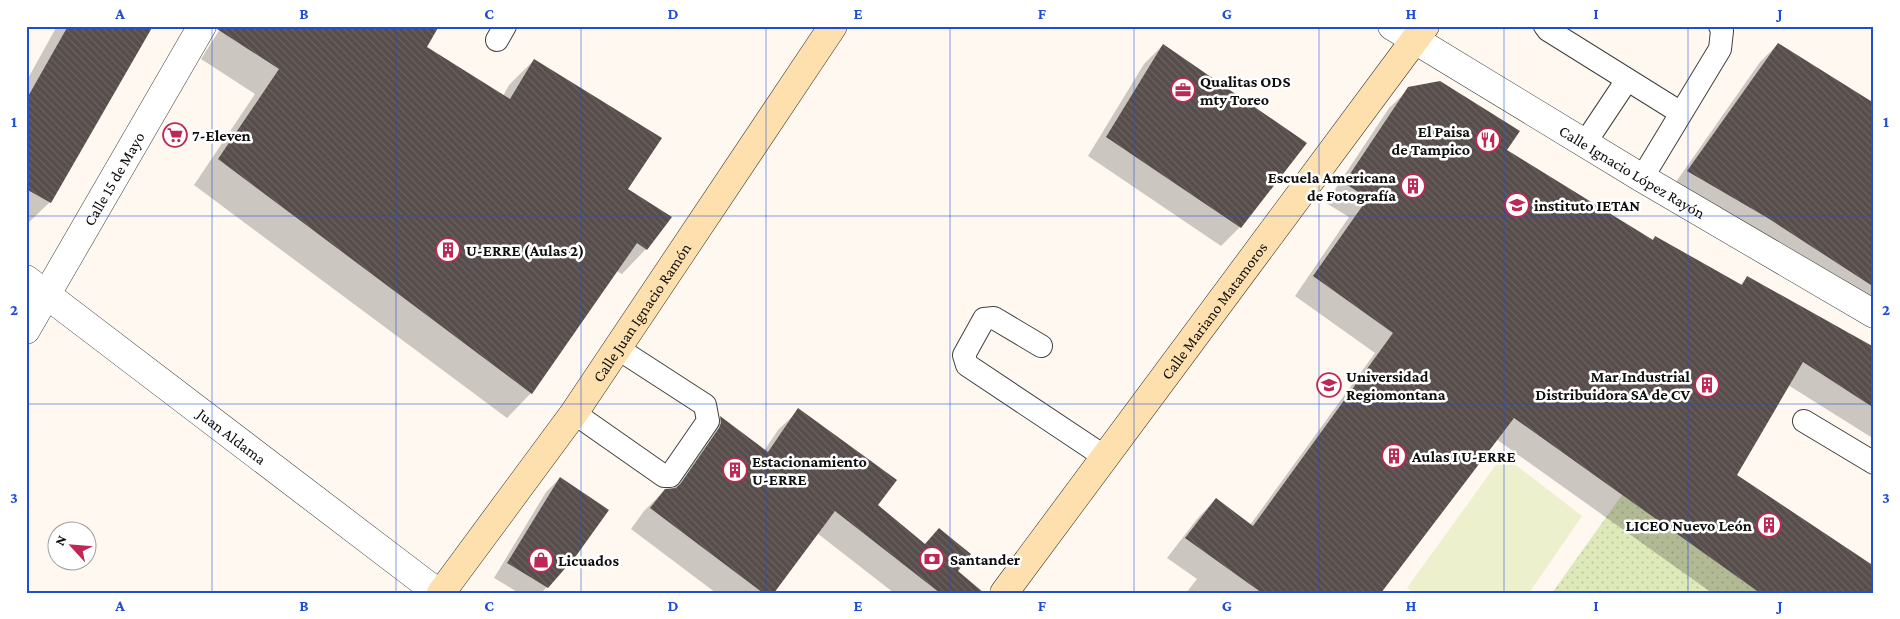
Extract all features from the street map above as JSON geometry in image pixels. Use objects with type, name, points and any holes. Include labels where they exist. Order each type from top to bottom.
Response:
[{"type":"street","name":"Calle 15 de Mayo","points":[[26,330],[48,296],[202,26]]},
{"type":"street","name":"Calle Juan Ignacio Ramón","points":[[440,593],[574,413],[833,26]]},
{"type":"street","name":"Calle Ignacio López Rayón","points":[[1410,31],[1642,178],[1874,314]]},
{"type":"street","name":"Calle Mariano Matamoros","points":[[1004,593],[1105,457],[1410,31]]},
{"type":"street","name":"Juan Aldama","points":[[26,280],[440,593]]},
{"type":"lane","points":[[1545,26],[1548,30],[1681,113]]},
{"type":"lane","points":[[1642,178],[1720,49],[1722,31],[1720,26]]},
{"type":"lane","points":[[1585,143],[1627,80]]},
{"type":"lane","points":[[1041,346],[994,318],[984,319],[964,355],[967,365],[1105,457]]},
{"type":"lane","points":[[574,413],[664,476],[670,476],[708,421],[705,405],[617,348]]},
{"type":"lane","points":[[1804,421],[1874,463]]},
{"type":"green space","points":[[1503,455],[1582,516],[1529,593],[1414,593],[1407,588]]},
{"type":"green space","points":[[1622,495],[1760,593],[1552,593]]},
{"type":"building","points":[[68,26],[153,26],[51,203],[26,189],[26,100]]},
{"type":"building","points":[[218,26],[439,26],[427,47],[510,99],[534,59],[662,138],[628,189],[672,217],[647,250],[637,243],[532,394],[218,159],[279,69],[217,29]]},
{"type":"building","points":[[1778,43],[1874,103],[1874,287],[1766,217],[1687,171]]},
{"type":"building","name":"Qualitas ODS mty Toreo","points":[[1163,44],[1307,143],[1241,228],[1106,137]]},
{"type":"building","points":[[1440,81],[1520,131],[1507,150],[1653,240],[1655,236],[1742,285],[1747,276],[1874,347],[1874,408],[1803,362],[1737,475],[1874,566],[1874,593],[1760,593],[1514,418],[1381,593],[1262,593],[1185,538],[1216,498],[1253,526],[1393,333],[1313,276],[1368,198],[1344,183],[1408,87]]},
{"type":"building","points":[[798,408],[897,480],[878,505],[925,544],[939,528],[971,554],[958,571],[984,593],[940,593],[835,511],[774,593],[763,593],[650,508],[665,489],[676,488],[681,483],[719,428],[721,423],[720,416],[768,452]]},
{"type":"building","points":[[560,477],[609,510],[576,556],[548,588],[507,563]]},
{"type":"place","name":"Qualitas ODS mty Toreo","points":[[1183,90]]},
{"type":"place","name":"7-Eleven","points":[[175,135]]},
{"type":"place","name":"El Paisa de Tampico","points":[[1488,140]]},
{"type":"place","name":"Escuela Americana de Fotografía","points":[[1413,186]]},
{"type":"place","name":"instituto IETAN","points":[[1517,205]]},
{"type":"place","name":"U-ERRE (Aulas 2)","points":[[448,250]]},
{"type":"place","name":"Universidad Regiomontana","points":[[1329,385]]},
{"type":"place","name":"Mar Industrial Distribuidora SA de CV","points":[[1707,385]]},
{"type":"place","name":"Aulas I U-ERRE","points":[[1394,456]]},
{"type":"place","name":"Estacionamiento U-ERRE","points":[[735,470]]},
{"type":"place","name":"LICEO Nuevo León","points":[[1769,525]]},
{"type":"place","name":"Santander","points":[[932,559]]},
{"type":"place","name":"Licuados","points":[[541,560]]}]
